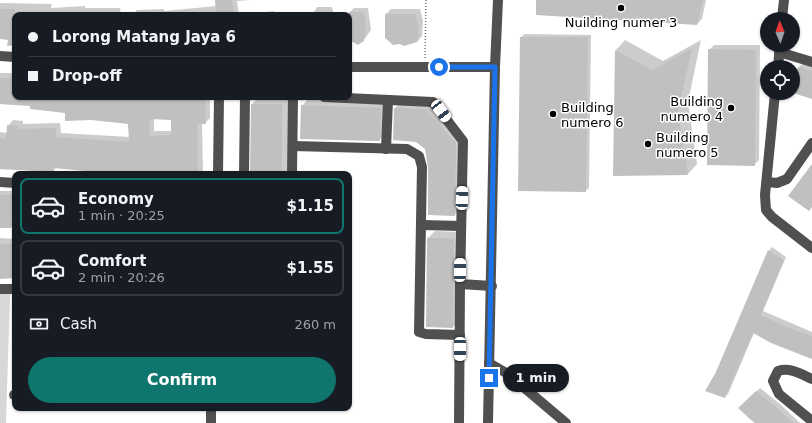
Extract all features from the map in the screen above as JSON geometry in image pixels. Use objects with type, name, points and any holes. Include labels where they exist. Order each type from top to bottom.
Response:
[{"type":"street","points":[[488,423],[492,286],[495,67],[498,0]]},
{"type":"street","points":[[783,12],[784,0]]},
{"type":"street","points":[[787,52],[812,62]]},
{"type":"street","points":[[0,56],[12,57]]},
{"type":"street","points":[[352,67],[495,67]]},
{"type":"street","points":[[352,98],[433,102],[463,141],[460,284],[460,423]]},
{"type":"street","points":[[218,171],[219,100]]},
{"type":"street","points":[[244,171],[245,100]]},
{"type":"street","points":[[292,171],[293,100]]},
{"type":"street","points":[[386,149],[388,100]]},
{"type":"street","points":[[773,100],[765,195],[766,210],[772,217],[812,248]]},
{"type":"street","points":[[767,182],[777,183],[787,179],[812,143]]},
{"type":"street","points":[[293,146],[407,149],[418,156],[422,168],[419,332],[426,334],[460,334]]},
{"type":"street","points":[[0,182],[12,183]]},
{"type":"street","points":[[422,225],[461,226]]},
{"type":"street","points":[[460,284],[492,286]]},
{"type":"street","points":[[0,289],[12,289]]},
{"type":"street","points":[[489,363],[508,374],[561,422]]},
{"type":"street","points":[[812,379],[785,369],[778,371],[773,381],[779,394],[812,421]]},
{"type":"street","points":[[211,411],[211,423]]},
{"type":"path","points":[[425,67],[426,0]]},
{"type":"shaded area","points":[[0,294],[10,294],[6,423],[0,423]]},
{"type":"building","points":[[215,0],[232,0],[234,12],[216,12]]},
{"type":"building","name":"Nuilding numer 3","points":[[536,0],[703,0],[697,25],[536,15]]},
{"type":"building","points":[[0,9],[15,9],[15,12],[12,12],[12,45],[7,46],[8,40],[0,39]]},
{"type":"building","points":[[352,12],[363,12],[365,18],[366,37],[364,37],[364,41],[358,45],[352,42]]},
{"type":"building","points":[[385,14],[415,14],[419,27],[417,42],[404,46],[400,44],[393,45],[385,38]]},
{"type":"building","name":"Building numero 6","points":[[520,37],[588,37],[586,192],[518,191]]},
{"type":"building","name":"Building numero 5","points":[[692,48],[678,112],[688,175],[613,176],[615,50],[653,70]]},
{"type":"building","name":"Building numero 4","points":[[708,49],[756,50],[755,166],[707,165]]},
{"type":"building","points":[[800,68],[812,71],[812,99],[800,95]]},
{"type":"building","points":[[0,78],[12,78],[12,100],[205,100],[206,124],[197,124],[198,171],[84,171],[53,168],[54,171],[36,171],[0,169],[0,138],[6,139],[7,125],[18,126],[18,129],[56,128],[56,137],[129,142],[128,124],[91,120],[65,121],[65,113],[30,109],[30,106],[0,104]],"holes":[[[150,119],[171,120],[171,135],[149,136]]]},
{"type":"building","points":[[251,104],[282,104],[282,171],[250,171]]},
{"type":"building","points":[[301,105],[381,108],[380,141],[300,139]]},
{"type":"building","points":[[394,108],[425,109],[456,143],[455,216],[428,215],[428,167],[425,149],[416,142],[393,140]]},
{"type":"building","points":[[812,164],[812,207],[809,211],[788,196]]},
{"type":"building","points":[[0,195],[12,195],[11,228],[0,228]]},
{"type":"building","points":[[427,238],[454,238],[453,328],[426,327]]},
{"type":"building","points":[[0,244],[12,244],[12,278],[0,279]]},
{"type":"building","points":[[768,250],[784,260],[761,315],[786,327],[812,336],[812,359],[771,343],[753,333],[725,398],[705,391],[716,372]]},
{"type":"building","points":[[756,391],[793,423],[755,423],[750,419],[738,408]]},
{"type":"place","name":"Nuilding numer 3","points":[[621,8]]},
{"type":"place","name":"Building numero 4","points":[[731,108]]},
{"type":"place","name":"Building numero 6","points":[[553,114]]},
{"type":"place","name":"Building numero 5","points":[[648,144]]},
{"type":"route","points":[[439,67],[495,67],[494,183],[489,378]]}]
